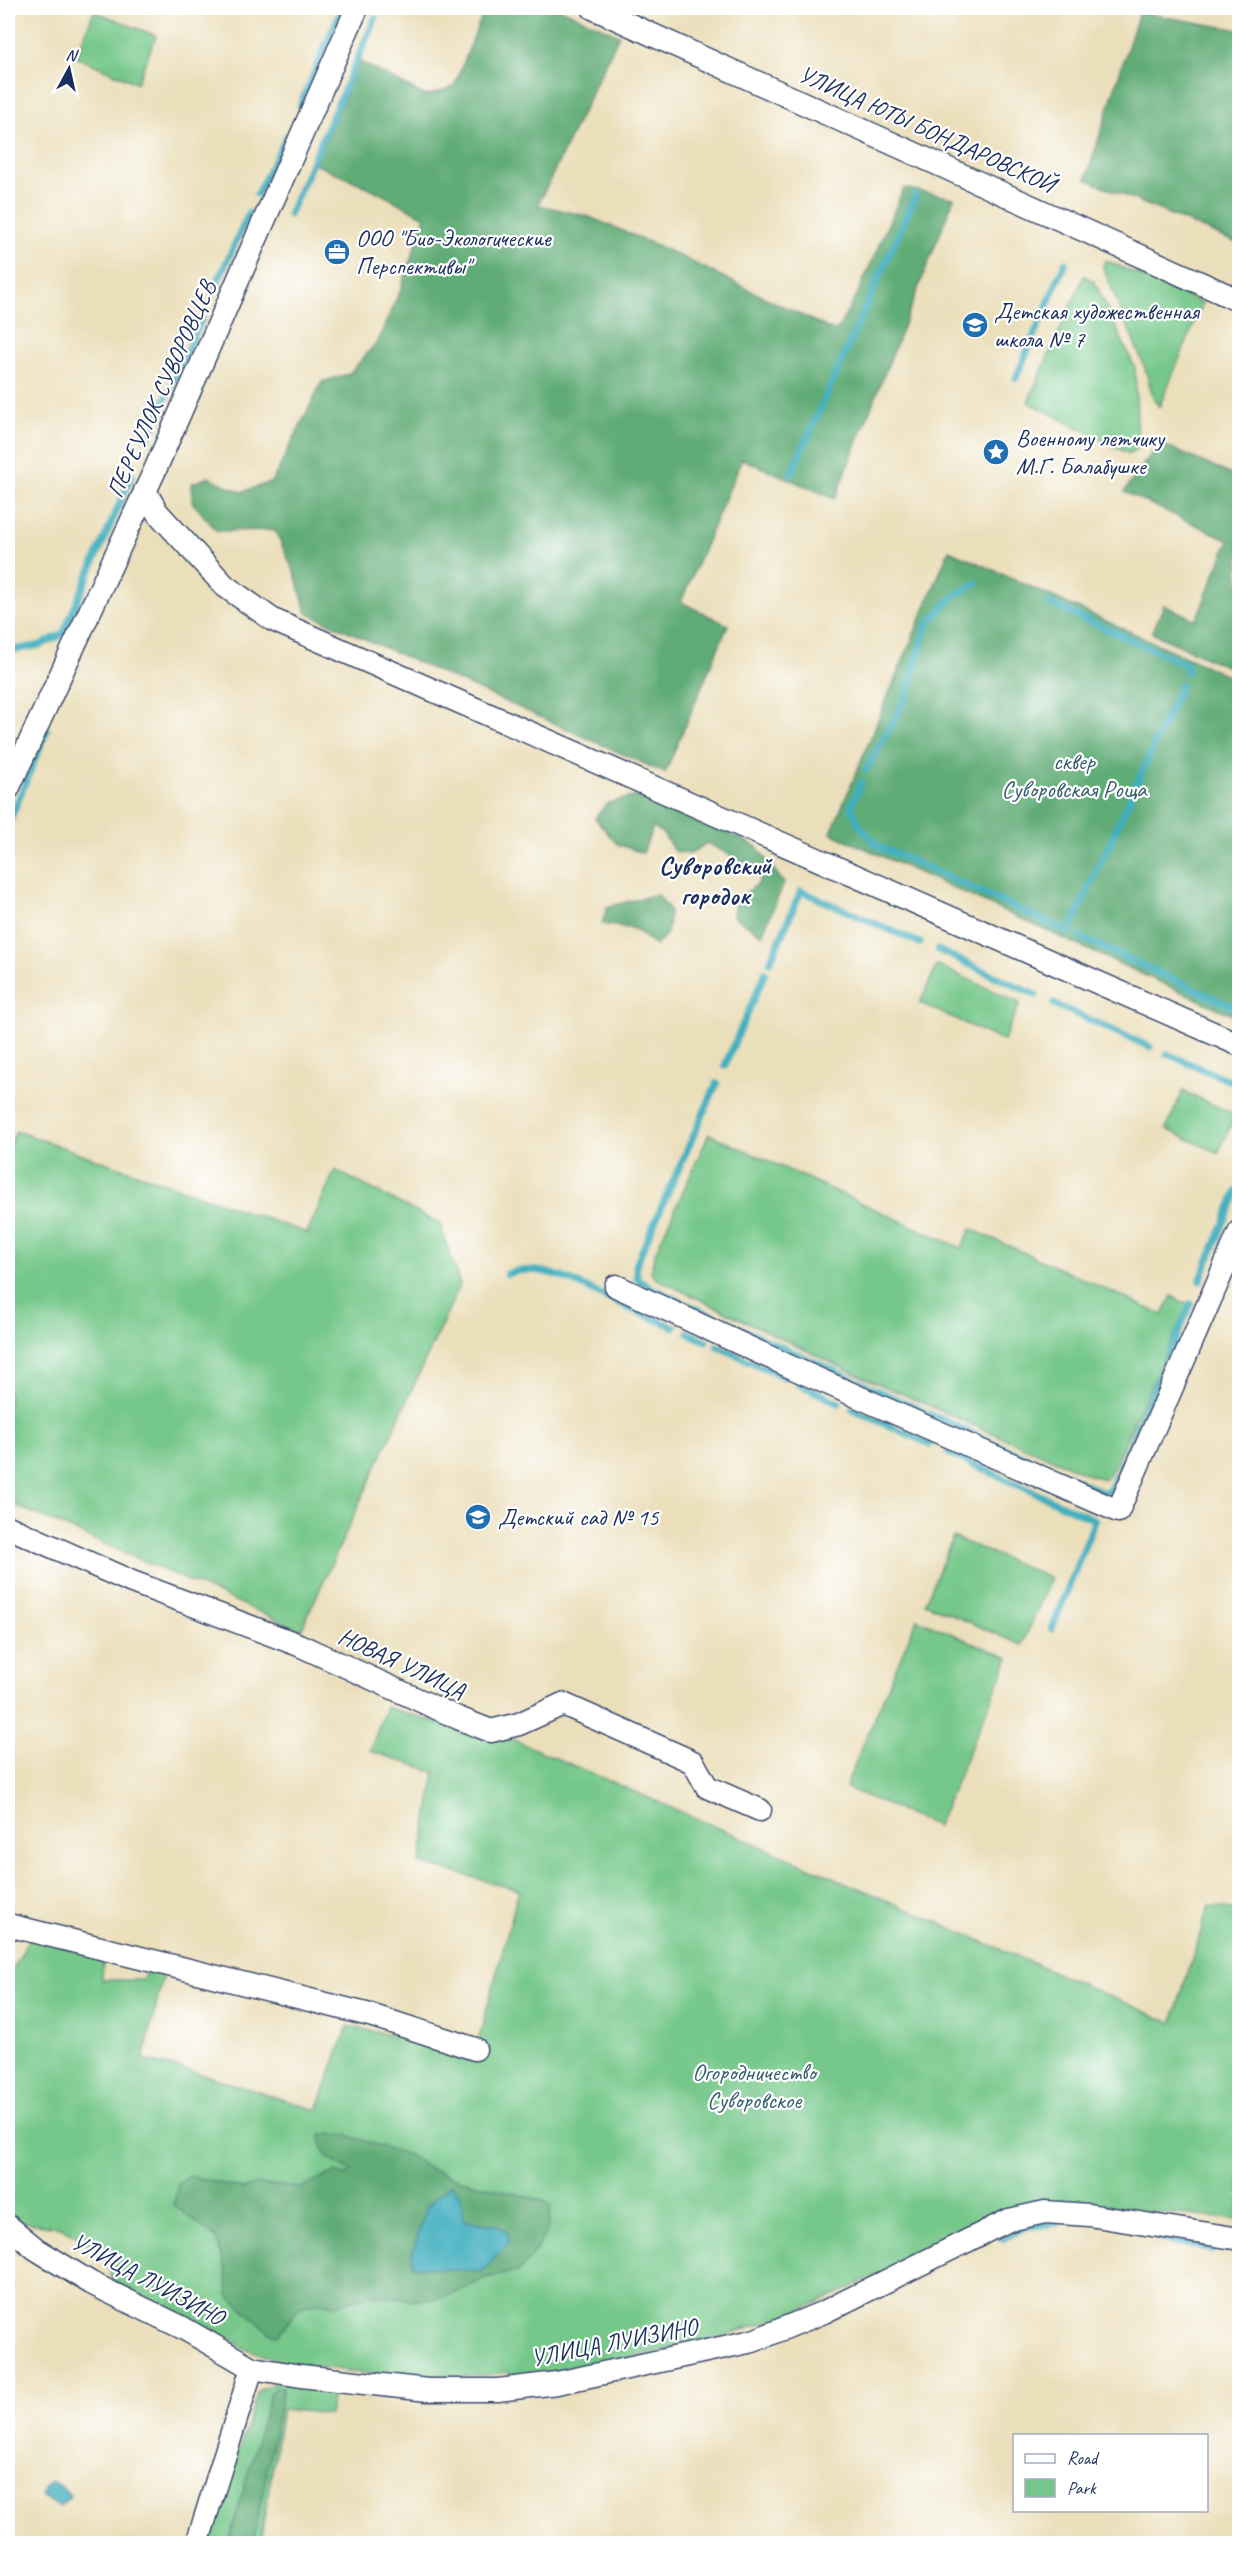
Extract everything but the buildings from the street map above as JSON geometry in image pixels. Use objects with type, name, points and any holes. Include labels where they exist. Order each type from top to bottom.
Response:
[{"type":"street","name":"ПЕРЕУЛОК СУВОРОВЦЕВ","points":[[8,789],[145,491],[357,8]]},
{"type":"street","name":"УЛИЦА ЮТЫ БОНДАРОВСКОЙ","points":[[593,8],[1239,301]]},
{"type":"street","points":[[145,491],[156,512],[225,586],[273,620],[1239,1046]]},
{"type":"street","points":[[616,1286],[846,1392],[1118,1511],[1239,1231]]},
{"type":"street","name":"НОВАЯ УЛИЦА","points":[[8,1527],[132,1582],[299,1646],[491,1731],[519,1724],[563,1704],[693,1762],[706,1787],[760,1810]]},
{"type":"street","points":[[8,1925],[370,2015],[475,2049]]},
{"type":"street","name":"УЛИЦА ЛУИЗИНО","points":[[8,2226],[36,2249],[91,2283],[183,2328],[252,2368],[301,2376],[428,2390],[498,2390],[557,2384],[753,2341],[827,2310],[1009,2220],[1045,2212],[1089,2214],[1239,2239]]},
{"type":"street","points":[[197,2544],[252,2368]]},
{"type":"green space","points":[[485,8],[559,8],[619,35],[538,205],[587,216],[661,247],[836,332],[857,295],[904,188],[954,198],[835,499],[742,459],[681,602],[728,625],[665,773],[307,613],[295,574],[275,530],[217,531],[192,502],[191,484],[208,477],[241,492],[272,482],[322,382],[349,374],[377,342],[401,289],[425,217],[370,188],[315,164],[360,62],[426,96],[454,87]]},
{"type":"green space","points":[[94,11],[156,36],[137,83],[76,57]]},
{"type":"green space","points":[[1139,12],[1239,30],[1239,244],[1086,179]]},
{"type":"green space","points":[[1105,260],[1203,303],[1159,407],[1153,397],[1145,368],[1103,267]]},
{"type":"green space","points":[[1084,276],[1094,281],[1135,368],[1138,448],[1129,454],[1028,402]]},
{"type":"green space","points":[[1159,443],[1239,478],[1239,672],[1152,633],[1164,605],[1196,620],[1229,540],[1124,492]]},
{"type":"green space","name":"сквер Суворовская Роща","points":[[949,550],[1239,681],[1239,1018],[831,833]]},
{"type":"green space","points":[[636,796],[684,813],[756,846],[784,883],[762,935],[733,916],[735,901],[759,883],[760,870],[707,843],[690,854],[674,851],[664,835],[653,827],[643,853],[617,844],[595,818],[608,803]]},
{"type":"green space","points":[[657,894],[670,911],[667,933],[656,946],[635,929],[602,924],[607,907]]},
{"type":"green space","points":[[937,965],[1020,1003],[1003,1041],[920,1003]]},
{"type":"green space","points":[[1183,1091],[1236,1115],[1218,1153],[1166,1129]]},
{"type":"green space","points":[[16,1131],[307,1233],[335,1170],[440,1224],[460,1285],[301,1630],[8,1502],[8,1149]]},
{"type":"green space","points":[[709,1134],[961,1248],[971,1229],[1163,1315],[1172,1296],[1188,1305],[1109,1476],[1104,1479],[1089,1475],[847,1370],[655,1278],[651,1271],[655,1253]]},
{"type":"green space","points":[[953,1537],[1051,1578],[1022,1645],[925,1603]]},
{"type":"green space","points":[[917,1619],[1009,1658],[937,1826],[845,1787]]},
{"type":"green space","name":"Огородничество Суворовское","points":[[386,1707],[484,1737],[507,1737],[1172,2023],[1209,1906],[1239,1910],[1239,2220],[1076,2204],[932,2250],[811,2306],[763,2324],[702,2342],[586,2367],[511,2379],[509,2372],[453,2378],[364,2373],[281,2362],[244,2348],[215,2331],[113,2281],[105,2254],[61,2227],[19,2222],[8,2213],[8,1979],[30,1937],[103,1957],[102,1980],[143,1980],[147,1967],[163,1977],[143,2060],[191,2071],[317,2110],[348,2026],[475,2053],[519,1890],[420,1863],[435,1772],[370,1751]]},
{"type":"green space","points":[[321,2134],[343,2134],[409,2155],[428,2168],[457,2179],[545,2201],[551,2206],[548,2228],[538,2247],[520,2271],[486,2278],[455,2293],[433,2299],[419,2300],[371,2295],[335,2305],[321,2303],[300,2307],[278,2335],[270,2333],[228,2295],[227,2274],[216,2238],[174,2205],[178,2184],[190,2176],[243,2189],[258,2184],[302,2188],[335,2172],[347,2176],[352,2171],[329,2158],[321,2142]],"holes":[[[461,2196],[464,2221],[496,2225],[412,2255]]]},
{"type":"green space","points":[[278,2381],[334,2390],[329,2414],[282,2409],[260,2543],[209,2544],[218,2498],[236,2459],[258,2391]]},
{"type":"green space","points":[[283,2387],[253,2543],[231,2543],[231,2534],[270,2394],[276,2388]]},
{"type":"water","points":[[451,2185],[461,2196],[464,2221],[496,2225],[507,2232],[509,2243],[482,2272],[413,2266],[412,2255],[427,2206]]},
{"type":"water","points":[[51,2481],[71,2496],[59,2507],[42,2496],[45,2486]]},
{"type":"waterway","points":[[300,106],[342,8]]},
{"type":"waterway","points":[[289,215],[375,19]]},
{"type":"waterway","points":[[257,194],[287,136]]},
{"type":"waterway","points":[[791,474],[916,195]]},
{"type":"waterway","points":[[212,294],[249,213]]},
{"type":"waterway","points":[[1016,378],[1065,263]]},
{"type":"waterway","points":[[172,384],[202,319]]},
{"type":"waterway","points":[[148,439],[169,391]]},
{"type":"waterway","points":[[8,651],[41,645],[63,634],[132,475]]},
{"type":"waterway","points":[[957,594],[977,583]]},
{"type":"waterway","points":[[866,770],[906,698],[927,625],[952,598]]},
{"type":"waterway","points":[[1048,603],[1185,664],[1188,667],[1186,673]]},
{"type":"waterway","points":[[1160,732],[1181,685]]},
{"type":"waterway","points":[[8,825],[47,730]]},
{"type":"waterway","points":[[1081,906],[1157,739]]},
{"type":"waterway","points":[[861,782],[851,807],[859,825],[878,846],[1069,932],[1078,912]]},
{"type":"waterway","points":[[770,962],[801,891],[920,943]]},
{"type":"waterway","points":[[1080,937],[1240,1010]]},
{"type":"waterway","points":[[938,950],[1036,995]]},
{"type":"waterway","points":[[725,1065],[765,973]]},
{"type":"waterway","points":[[1054,1004],[1150,1047]]},
{"type":"waterway","points":[[1167,1054],[1240,1085]]},
{"type":"waterway","points":[[717,1083],[636,1264],[637,1279],[653,1289],[1106,1494],[1112,1486],[1191,1304]]},
{"type":"waterway","points":[[1200,1281],[1237,1191]]},
{"type":"waterway","points":[[507,1274],[521,1271],[550,1273],[620,1304]]},
{"type":"waterway","points":[[626,1307],[674,1327]]},
{"type":"waterway","points":[[688,1333],[706,1341]]},
{"type":"waterway","points":[[717,1346],[784,1377]]},
{"type":"waterway","points":[[797,1383],[839,1403]]},
{"type":"waterway","points":[[852,1409],[930,1444]]},
{"type":"waterway","points":[[948,1453],[1095,1520],[1052,1629]]},
{"type":"waterway","points":[[1003,2239],[1025,2227],[1057,2223]]},
{"type":"waterway","points":[[1162,2239],[1212,2249]]},
{"type":"place","name":"ООО \"Био-Экологические Перспективы\"","points":[[337,252]]},
{"type":"place","name":"Детская художественная школа № 7","points":[[975,325]]},
{"type":"place","name":"Военному летчику М.Г. Балабушке","points":[[996,452]]},
{"type":"place","name":"Детский сад № 15","points":[[478,1517]]},
{"type":"district","name":"Суворовский городок","points":[[715,880]]}]
